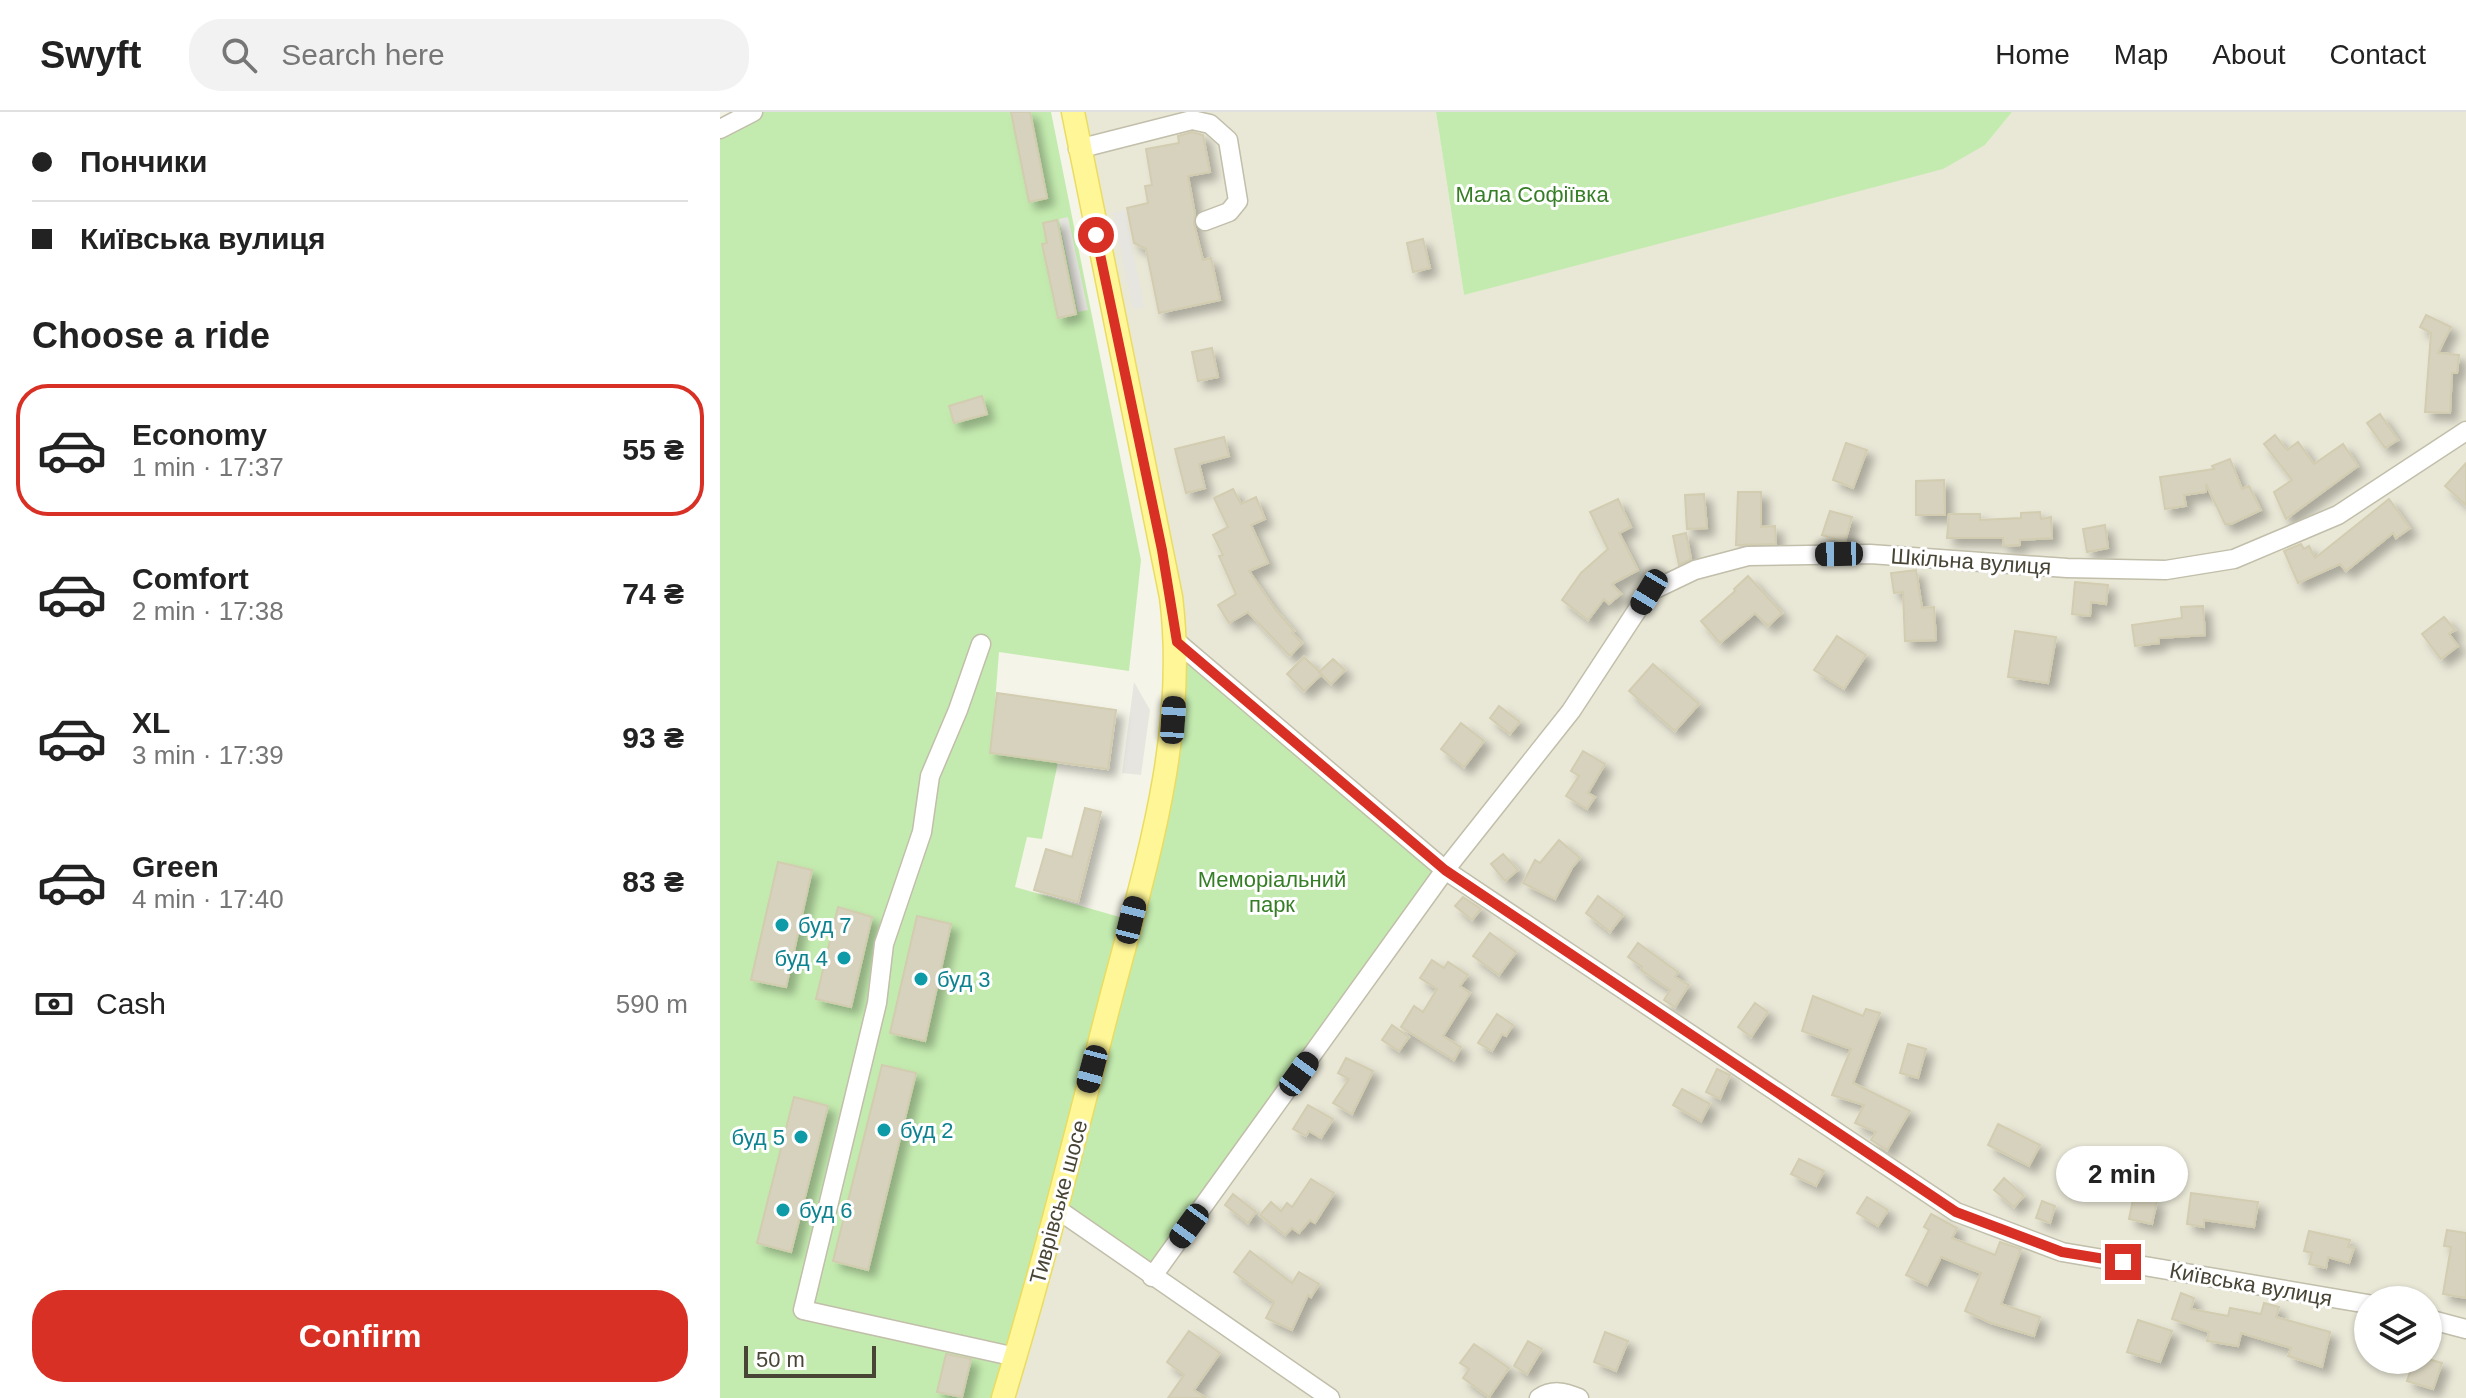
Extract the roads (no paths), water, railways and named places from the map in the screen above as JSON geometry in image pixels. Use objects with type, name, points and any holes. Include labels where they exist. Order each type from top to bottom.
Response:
[{"type":"main road","name":"Тиврівське шосе","points":[[1003,1398],[1057,1209],[1156,822],[1173,720],[1177,642],[1162,550],[1078,149],[1073,112]]},
{"type":"street","points":[[720,129],[753,112]]},
{"type":"street","points":[[1078,149],[1192,120],[1210,124],[1228,140],[1238,201],[1229,212],[1205,221]]},
{"type":"street","name":"Шкільна вулиця","points":[[1152,1277],[1445,870],[1571,711],[1649,592],[1695,570],[1748,556],[1870,554],[2067,568],[2166,570],[2234,559],[2338,515],[2466,431]]},
{"type":"street","name":"Київська вулиця","points":[[1177,642],[1445,870],[1956,1212],[2062,1252],[2354,1302]]},
{"type":"street","points":[[981,644],[930,776],[922,832],[884,944],[877,1003],[803,1310],[1016,1357]]},
{"type":"street","points":[[1057,1209],[1330,1398]]},
{"type":"street","points":[[2442,1323],[2466,1329]]},
{"type":"street","points":[[1539,1398],[1549,1391],[1579,1398]]},
{"type":"place","name":"буд 7","points":[[782,925]]},
{"type":"place","name":"буд 4","points":[[844,958]]},
{"type":"place","name":"буд 3","points":[[921,979]]},
{"type":"place","name":"буд 2","points":[[884,1130]]},
{"type":"place","name":"буд 5","points":[[801,1137]]},
{"type":"place","name":"буд 6","points":[[783,1210]]},
{"type":"park label","name":"Мала Софіївка","points":[[1532,194]]},
{"type":"park label","name":"Меморіальний парк","points":[[1272,892]]}]
